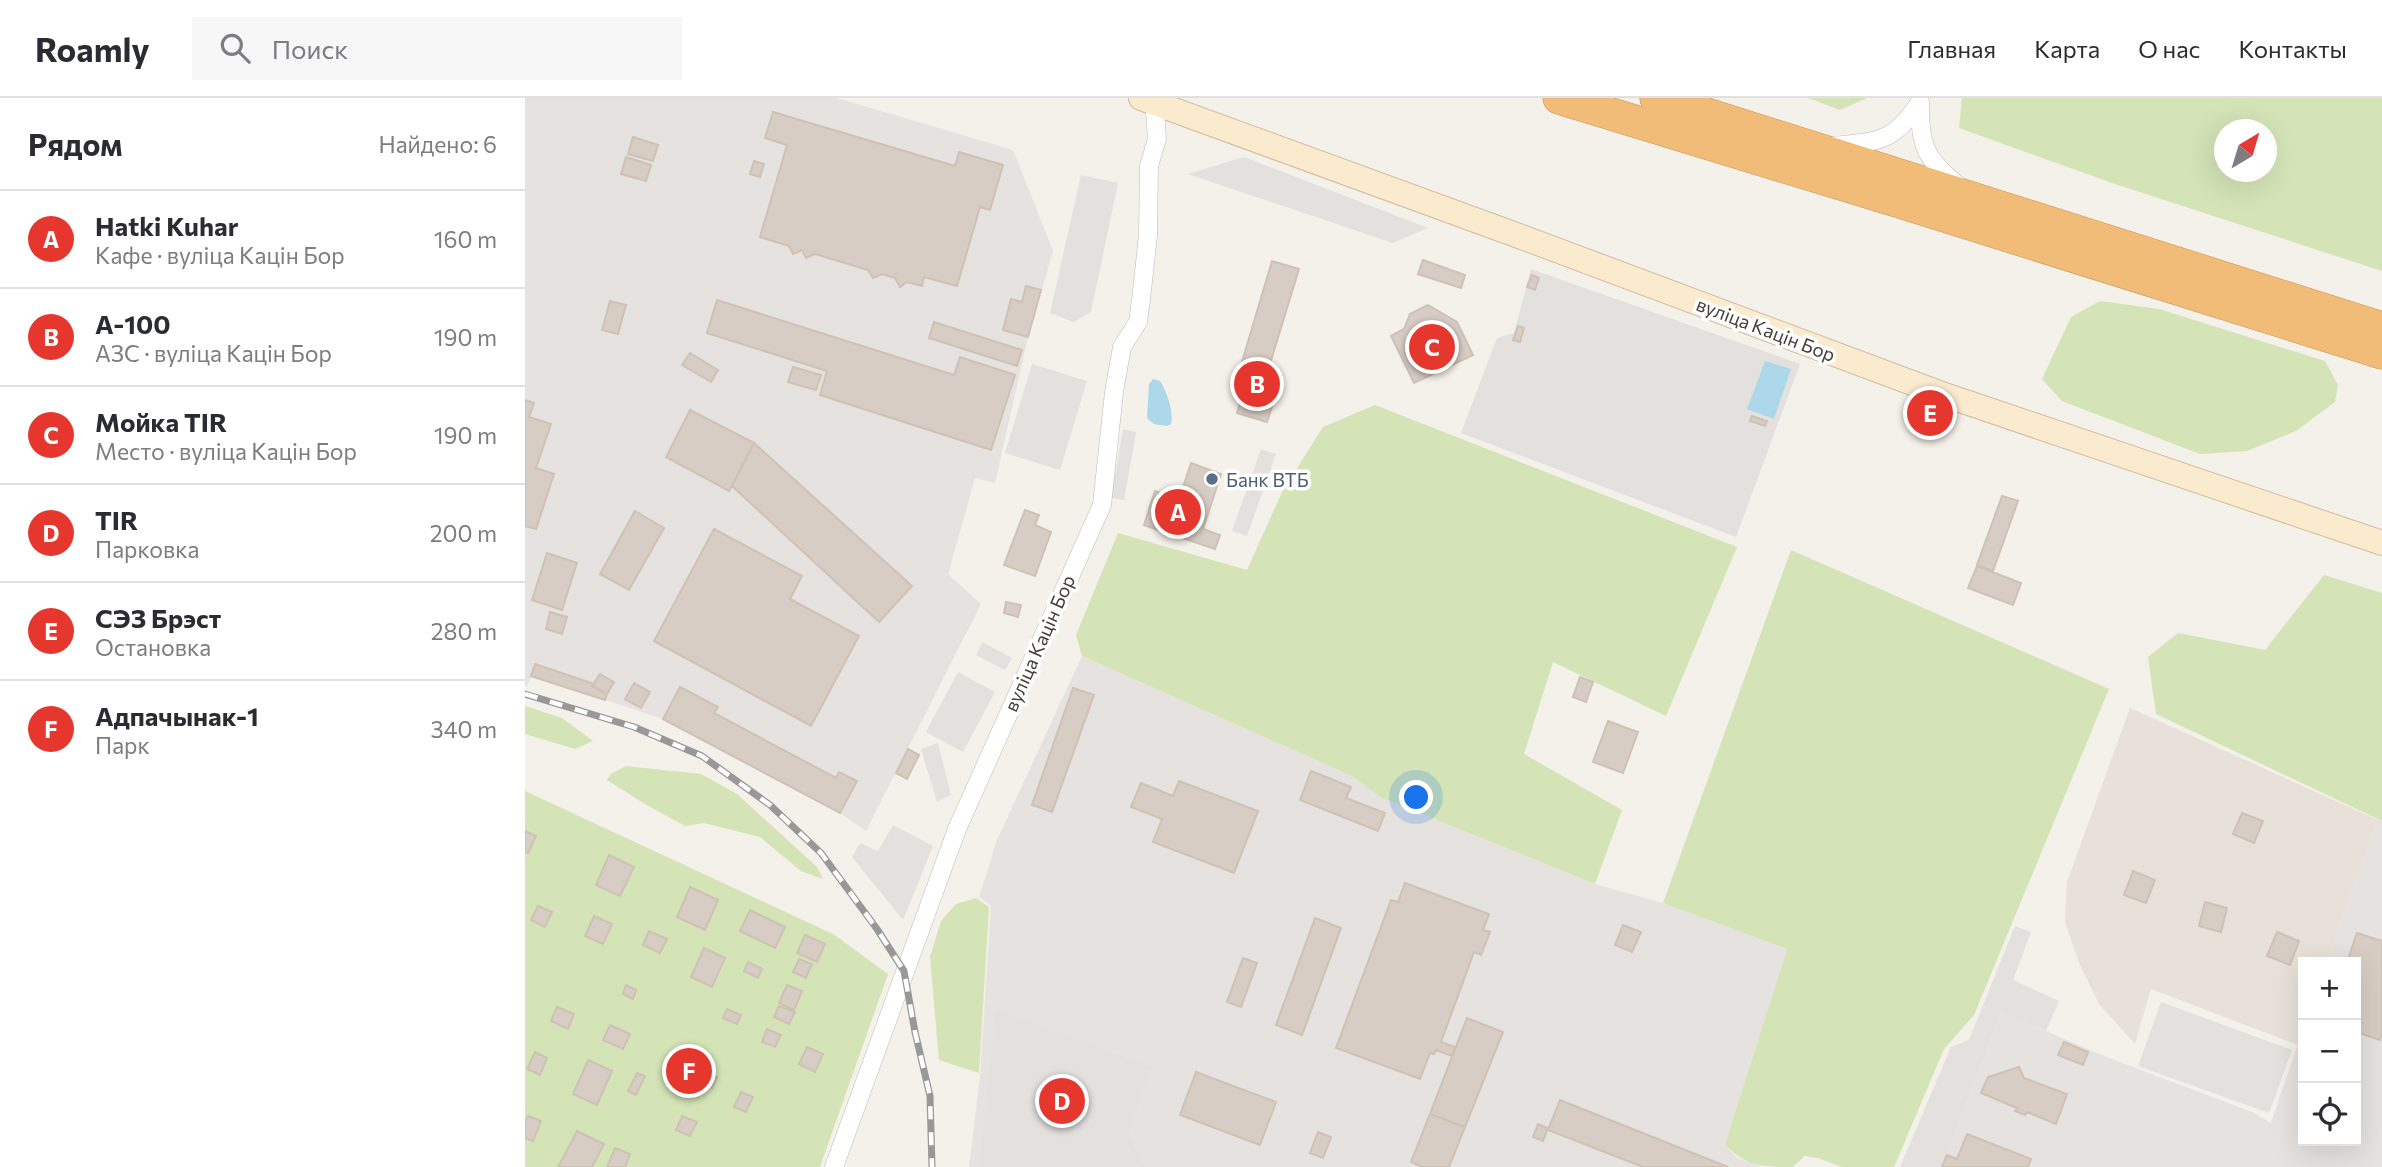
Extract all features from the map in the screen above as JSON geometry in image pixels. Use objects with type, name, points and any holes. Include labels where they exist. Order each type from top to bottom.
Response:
[{"type":"highway","points":[[1559,98],[2382,353]]},
{"type":"highway","points":[[1656,98],[2382,328]]},
{"type":"main road","name":"вуліца Кацін Бор","points":[[1150,99],[1939,393],[2382,543]]},
{"type":"street","name":"вуліца Кацін Бор","points":[[834,1167],[957,829],[1102,505],[1114,392],[1122,347],[1138,322],[1141,300],[1148,235],[1150,166],[1157,139],[1150,99]]},
{"type":"street","points":[[1812,148],[1874,142],[1895,134],[1920,102],[1920,128],[1923,143],[1931,159],[1945,175],[1977,200]]},
{"type":"shaded area","points":[[525,98],[837,98],[1013,150],[1053,251],[1028,337],[995,483],[975,478],[948,574],[981,604],[866,831],[840,813],[663,719],[532,676],[525,686]]},
{"type":"shaded area","points":[[1244,157],[1428,228],[1393,243],[1188,174]]},
{"type":"shaded area","points":[[1081,175],[1118,183],[1091,312],[1074,322],[1050,313]]},
{"type":"shaded area","points":[[1531,269],[1800,364],[1736,537],[1461,433],[1497,338],[1514,333]]},
{"type":"shaded area","points":[[1032,364],[1087,381],[1060,470],[1005,453]]},
{"type":"shaded area","points":[[1123,429],[1136,432],[1124,500],[1111,498]]},
{"type":"shaded area","points":[[1261,449],[1276,454],[1247,536],[1232,531]]},
{"type":"shaded area","points":[[982,642],[1012,658],[1005,670],[976,655]]},
{"type":"shaded area","points":[[1082,656],[1352,776],[1380,797],[1595,884],[1663,903],[1787,949],[1725,1144],[1737,1158],[1762,1167],[969,1167],[980,1077],[991,906],[979,897],[997,840]]},
{"type":"shaded area","points":[[958,672],[995,692],[963,752],[926,732]]},
{"type":"shaded area","points":[[2130,708],[2378,820],[2329,957],[2298,957],[2298,1045],[2151,989],[2135,1044],[2099,1004],[2080,965],[2065,922],[2067,882]]},
{"type":"shaded area","points":[[938,743],[951,795],[937,802],[921,749]]},
{"type":"shaded area","points":[[2378,820],[2382,821],[2382,1167],[1942,1167],[2001,1012],[2109,1058],[2252,1112],[2271,1123],[2298,1044],[2298,1146],[2361,1146],[2361,957],[2329,957]]},
{"type":"shaded area","points":[[893,825],[933,846],[903,920],[852,857],[860,843],[878,851]]},
{"type":"shaded area","points":[[2015,926],[2031,932],[2013,980],[2059,1001],[2046,1031],[2001,1012],[1942,1167],[1900,1167],[1951,1047],[1969,1040]]},
{"type":"shaded area","points":[[2161,1002],[2292,1050],[2269,1113],[2138,1066]]},
{"type":"shaded area","points":[[996,1010],[1150,1067],[1128,1136],[1145,1167],[979,1167]]},
{"type":"green space","points":[[1808,98],[1867,98],[1840,110]]},
{"type":"green space","points":[[1962,98],[2382,98],[2382,271],[2112,183],[1959,128]]},
{"type":"green space","points":[[2100,301],[2159,309],[2325,361],[2338,385],[2335,402],[2296,431],[2247,451],[2200,454],[2062,401],[2042,379],[2071,317]]},
{"type":"green space","points":[[1375,405],[1737,547],[1666,716],[1553,662],[1524,754],[1622,810],[1595,884],[1380,797],[1352,776],[1082,656],[1076,635],[1118,533],[1247,570],[1282,492],[1323,427]]},
{"type":"green space","points":[[1791,550],[2109,689],[1974,1015],[1944,1049],[1894,1167],[1842,1167],[1805,1156],[1793,1167],[1763,1166],[1740,1157],[1725,1144],[1787,949],[1663,903]]},
{"type":"green space","points":[[2324,575],[2382,593],[2382,821],[2156,714],[2148,657],[2178,633],[2265,650]]},
{"type":"green space","points":[[525,706],[562,718],[593,741],[575,749],[525,734]]},
{"type":"green space","points":[[626,766],[701,774],[737,794],[817,867],[823,879],[801,871],[760,837],[704,823],[685,826],[607,780],[611,774]]},
{"type":"green space","points":[[525,791],[833,934],[888,974],[820,1167],[525,1167]]},
{"type":"green space","points":[[976,898],[989,907],[979,1073],[939,1060],[930,957],[941,921],[956,904]]},
{"type":"water","points":[[1765,361],[1791,369],[1774,419],[1747,409]]},
{"type":"water","points":[[1153,379],[1160,381],[1169,402],[1172,419],[1167,426],[1154,424],[1147,418],[1149,384]]},
{"type":"building","points":[[773,112],[955,166],[959,152],[1003,165],[990,210],[980,207],[957,286],[924,277],[922,286],[907,282],[900,287],[895,278],[882,274],[873,278],[868,270],[815,254],[806,258],[802,250],[793,254],[789,246],[760,237],[787,145],[765,138]]},
{"type":"building","points":[[633,137],[658,145],[653,161],[628,154]]},
{"type":"building","points":[[626,157],[651,165],[646,181],[621,174]]},
{"type":"building","points":[[754,161],[764,164],[760,177],[750,174]]},
{"type":"building","points":[[1423,260],[1465,275],[1461,288],[1418,274]]},
{"type":"building","points":[[1272,261],[1299,269],[1268,370],[1242,362]]},
{"type":"building","points":[[1532,275],[1539,278],[1535,290],[1527,287]]},
{"type":"building","points":[[1026,286],[1041,290],[1028,337],[1003,330],[1011,299],[1022,302]]},
{"type":"building","points":[[717,300],[954,375],[960,357],[1015,375],[991,450],[820,395],[827,371],[707,333]]},
{"type":"building","points":[[610,301],[626,305],[618,334],[602,330]]},
{"type":"building","points":[[1428,305],[1457,322],[1473,355],[1414,383],[1391,336],[1404,329],[1410,314]]},
{"type":"building","points":[[934,322],[1022,350],[1017,366],[929,338]]},
{"type":"building","points":[[1518,326],[1524,328],[1520,342],[1513,340]]},
{"type":"building","points":[[690,353],[718,370],[711,382],[682,365]]},
{"type":"building","points":[[1242,362],[1282,375],[1267,422],[1237,413],[1242,396],[1233,393]]},
{"type":"building","points":[[793,367],[821,375],[816,390],[788,382]]},
{"type":"building","points":[[525,400],[534,403],[529,417],[551,424],[536,468],[554,474],[536,529],[525,526]]},
{"type":"building","points":[[690,410],[754,443],[729,491],[666,457]]},
{"type":"building","points":[[1752,416],[1767,421],[1765,426],[1750,421]]},
{"type":"building","points":[[754,443],[912,586],[879,622],[732,486]]},
{"type":"building","points":[[1191,463],[1221,474],[1203,529],[1220,535],[1215,549],[1144,525],[1155,491],[1179,499]]},
{"type":"building","points":[[2002,496],[2018,501],[1993,571],[1977,565]]},
{"type":"building","points":[[1025,510],[1039,515],[1035,525],[1051,532],[1035,576],[1004,565]]},
{"type":"building","points":[[635,511],[664,528],[629,590],[600,574]]},
{"type":"building","points":[[714,529],[802,576],[790,599],[859,636],[811,726],[654,641]]},
{"type":"building","points":[[547,553],[577,563],[562,610],[532,600]]},
{"type":"building","points":[[1977,566],[2021,583],[2013,605],[1968,588]]},
{"type":"building","points":[[1006,602],[1021,605],[1018,617],[1004,613]]},
{"type":"building","points":[[550,612],[567,617],[562,634],[546,629]]},
{"type":"building","points":[[535,664],[594,684],[592,686],[607,694],[605,700],[531,676]]},
{"type":"building","points":[[600,674],[614,682],[607,694],[592,686]]},
{"type":"building","points":[[1580,677],[1593,682],[1586,702],[1573,697]]},
{"type":"building","points":[[634,683],[650,692],[641,708],[625,699]]},
{"type":"building","points":[[680,687],[718,707],[714,713],[836,778],[839,772],[857,781],[840,813],[663,719]]},
{"type":"building","points":[[1073,688],[1094,695],[1052,812],[1032,805]]},
{"type":"building","points":[[1608,721],[1638,732],[1623,773],[1593,762]]},
{"type":"building","points":[[908,749],[919,755],[907,779],[896,773]]},
{"type":"building","points":[[1311,771],[1351,787],[1346,798],[1385,813],[1378,831],[1300,800]]},
{"type":"building","points":[[1179,781],[1258,811],[1234,873],[1153,842],[1162,819],[1131,807],[1141,783],[1173,796]]},
{"type":"building","points":[[2242,813],[2263,821],[2254,843],[2233,834]]},
{"type":"building","points":[[525,831],[536,836],[528,853],[525,852]]},
{"type":"building","points":[[609,855],[634,867],[620,896],[596,885]]},
{"type":"building","points":[[2133,871],[2155,880],[2146,903],[2124,895]]},
{"type":"building","points":[[1405,883],[1489,914],[1483,930],[1490,932],[1481,955],[1474,952],[1441,1042],[1455,1047],[1452,1056],[1436,1050],[1434,1054],[1430,1053],[1420,1079],[1336,1048],[1391,900],[1398,902]]},
{"type":"building","points":[[690,887],[718,900],[705,930],[677,917]]},
{"type":"building","points":[[2205,902],[2227,908],[2221,932],[2199,926]]},
{"type":"building","points":[[538,906],[552,912],[545,927],[531,920]]},
{"type":"building","points":[[750,910],[785,927],[775,948],[740,931]]},
{"type":"building","points":[[594,916],[612,924],[603,944],[585,936]]},
{"type":"building","points":[[1315,918],[1341,928],[1302,1035],[1276,1025]]},
{"type":"building","points":[[1623,925],[1641,932],[1632,952],[1615,945]]},
{"type":"building","points":[[649,931],[667,939],[660,953],[643,945]]},
{"type":"building","points":[[2277,932],[2299,941],[2290,965],[2267,956]]},
{"type":"building","points":[[2357,933],[2382,941],[2380,1040],[2361,1034],[2361,957],[2349,957]]},
{"type":"building","points":[[805,935],[825,944],[817,962],[797,953]]},
{"type":"building","points":[[704,948],[725,958],[712,987],[691,977]]},
{"type":"building","points":[[1243,958],[1257,963],[1241,1007],[1227,1002]]},
{"type":"building","points":[[799,959],[812,964],[806,978],[793,972]]},
{"type":"building","points":[[748,962],[762,969],[758,978],[744,971]]},
{"type":"building","points":[[626,985],[636,990],[633,999],[623,994]]},
{"type":"building","points":[[787,985],[802,991],[794,1010],[779,1003]]},
{"type":"building","points":[[779,1006],[795,1012],[789,1024],[774,1017]]},
{"type":"building","points":[[557,1007],[574,1014],[568,1029],[551,1021]]},
{"type":"building","points":[[727,1009],[741,1015],[737,1024],[723,1018]]},
{"type":"building","points":[[1467,1018],[1503,1032],[1465,1127],[1430,1114]]},
{"type":"building","points":[[610,1025],[630,1034],[623,1049],[603,1040]]},
{"type":"building","points":[[767,1029],[781,1035],[775,1047],[762,1042]]},
{"type":"building","points":[[2064,1042],[2088,1052],[2083,1065],[2058,1055]]},
{"type":"building","points":[[807,1047],[823,1054],[815,1072],[799,1064]]},
{"type":"building","points":[[535,1052],[547,1058],[540,1075],[527,1069]]},
{"type":"building","points":[[588,1060],[612,1071],[597,1105],[573,1094]]},
{"type":"building","points":[[2019,1067],[2024,1078],[2067,1094],[2056,1124],[2027,1112],[2025,1115],[2015,1111],[2017,1108],[1981,1093],[1988,1077]]},
{"type":"building","points":[[706,1072],[717,1077],[712,1088],[701,1083]]},
{"type":"building","points":[[1196,1072],[1276,1102],[1260,1145],[1180,1115]]},
{"type":"building","points":[[637,1073],[645,1076],[636,1095],[628,1091]]},
{"type":"building","points":[[741,1092],[753,1097],[746,1112],[734,1107]]},
{"type":"building","points":[[1560,1100],[1728,1167],[1643,1167],[1548,1130]]},
{"type":"building","points":[[1430,1114],[1465,1127],[1449,1167],[1422,1167],[1411,1162]]},
{"type":"building","points":[[528,1116],[541,1121],[533,1141],[525,1138],[525,1122]]},
{"type":"building","points":[[682,1116],[697,1122],[690,1136],[676,1130]]},
{"type":"building","points":[[1538,1124],[1548,1128],[1543,1141],[1533,1137]]},
{"type":"building","points":[[577,1131],[604,1144],[592,1167],[558,1167]]},
{"type":"building","points":[[1318,1132],[1331,1137],[1323,1158],[1310,1153]]},
{"type":"building","points":[[1967,1134],[2031,1159],[2028,1167],[1942,1167],[1947,1155],[1957,1159]]},
{"type":"building","points":[[615,1148],[630,1154],[625,1167],[607,1167]]},
{"type":"railway","points":[[525,694],[634,727],[702,756],[770,805],[821,853],[904,971],[930,1096],[932,1167]]},
{"type":"place","name":"Мойка TIR","points":[[1432,347]]},
{"type":"place","name":"А-100","points":[[1257,384]]},
{"type":"place","name":"СЭЗ Брэст","points":[[1930,413]]},
{"type":"place","name":"Банк ВТБ","points":[[1212,479]]},
{"type":"place","name":"Hatki Kuhar","points":[[1178,512]]},
{"type":"place","name":"Адпачынак-1","points":[[689,1071]]},
{"type":"place","name":"TIR","points":[[1062,1101]]}]
